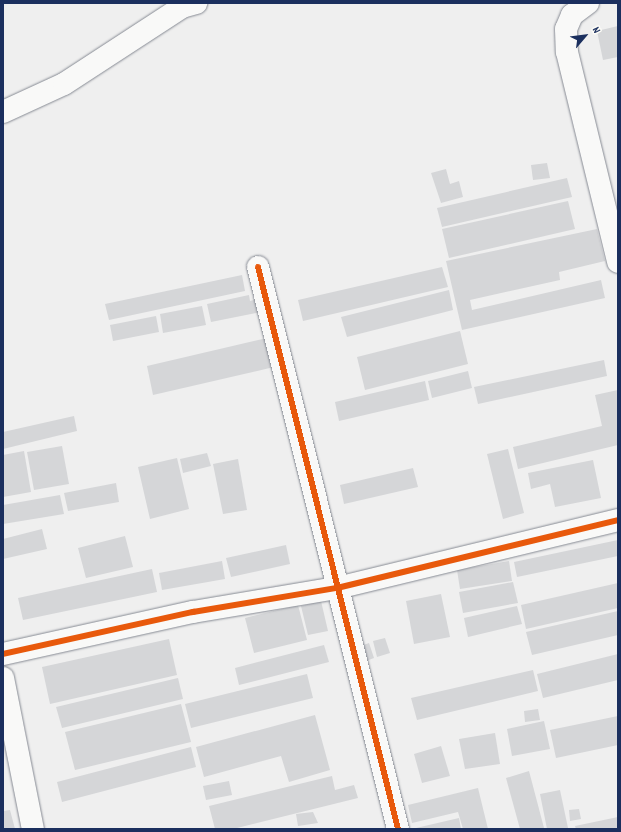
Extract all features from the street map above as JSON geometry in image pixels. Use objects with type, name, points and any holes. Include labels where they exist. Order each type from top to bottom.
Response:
[{"type":"street","points":[[3,112],[64,84],[182,7],[196,3]]},
{"type":"street","points":[[588,3],[572,16],[566,29],[567,52],[618,262]]},
{"type":"street","points":[[258,267],[398,829]]},
{"type":"street","points":[[3,654],[193,612],[337,588],[618,520]]},
{"type":"street","points":[[3,678],[33,829]]},
{"type":"building","points":[[618,26],[618,57],[603,60],[597,31]]},
{"type":"building","points":[[547,163],[550,178],[533,180],[531,165]]},
{"type":"building","points":[[446,169],[450,184],[459,181],[463,197],[441,203],[431,173]]},
{"type":"building","points":[[567,178],[572,197],[442,227],[437,208]]},
{"type":"building","points":[[568,201],[575,229],[449,258],[442,229]]},
{"type":"building","points":[[597,229],[605,261],[559,272],[560,280],[470,300],[472,310],[601,280],[605,298],[462,330],[446,261]]},
{"type":"building","points":[[442,267],[448,287],[303,321],[298,300]]},
{"type":"building","points":[[242,275],[245,291],[109,320],[105,304]]},
{"type":"building","points":[[449,290],[453,310],[347,337],[341,317]]},
{"type":"building","points":[[249,295],[250,301],[258,299],[261,312],[211,322],[207,304]]},
{"type":"building","points":[[202,306],[206,325],[163,333],[160,314]]},
{"type":"building","points":[[156,316],[159,332],[113,341],[110,325]]},
{"type":"building","points":[[460,331],[468,364],[365,390],[357,357]]},
{"type":"building","points":[[267,338],[274,367],[153,395],[147,366]]},
{"type":"building","points":[[604,360],[607,376],[478,404],[474,387]]},
{"type":"building","points":[[468,371],[472,388],[432,398],[428,381]]},
{"type":"building","points":[[425,381],[429,400],[339,421],[335,402]]},
{"type":"building","points":[[618,390],[618,445],[518,469],[513,447],[602,426],[595,395]]},
{"type":"building","points":[[74,416],[77,431],[3,449],[3,432]]},
{"type":"building","points":[[62,446],[69,484],[34,490],[27,452]]},
{"type":"building","points":[[508,449],[524,513],[503,519],[487,454]]},
{"type":"building","points":[[24,451],[31,492],[3,497],[3,455]]},
{"type":"building","points":[[207,453],[211,466],[183,473],[180,459]]},
{"type":"building","points":[[177,458],[189,509],[150,519],[138,467]]},
{"type":"building","points":[[238,459],[247,510],[223,514],[213,464]]},
{"type":"building","points":[[593,460],[601,498],[555,507],[550,484],[531,489],[528,473]]},
{"type":"building","points":[[413,468],[418,487],[344,504],[340,485]]},
{"type":"building","points":[[116,483],[119,502],[68,511],[64,493]]},
{"type":"building","points":[[60,495],[64,514],[3,524],[3,505]]},
{"type":"building","points":[[42,529],[47,549],[3,559],[3,539]]},
{"type":"building","points":[[125,536],[133,567],[86,578],[78,548]]},
{"type":"building","points":[[618,540],[618,556],[517,577],[514,562]]},
{"type":"building","points":[[286,545],[290,564],[231,577],[226,558]]},
{"type":"building","points":[[222,561],[225,579],[162,590],[159,573]]},
{"type":"building","points":[[509,561],[512,581],[460,589],[457,570]]},
{"type":"building","points":[[152,569],[157,592],[23,620],[18,598]]},
{"type":"building","points":[[513,582],[518,603],[463,613],[459,592]]},
{"type":"building","points":[[618,583],[618,608],[526,629],[521,605]]},
{"type":"building","points":[[441,594],[450,637],[414,644],[406,601]]},
{"type":"building","points":[[321,601],[328,631],[308,635],[301,606]]},
{"type":"building","points":[[298,605],[307,640],[254,653],[245,618]]},
{"type":"building","points":[[517,606],[522,624],[468,637],[464,618]]},
{"type":"building","points":[[618,611],[618,635],[532,655],[526,632]]},
{"type":"building","points":[[385,638],[390,653],[377,657],[373,641]]},
{"type":"building","points":[[169,639],[177,675],[50,704],[42,667]]},
{"type":"building","points":[[369,643],[374,658],[366,661],[361,646]]},
{"type":"building","points":[[324,645],[329,662],[239,685],[235,668]]},
{"type":"building","points":[[618,654],[618,680],[543,698],[537,674]]},
{"type":"building","points":[[533,670],[538,691],[417,720],[411,698]]},
{"type":"building","points":[[307,674],[313,698],[191,728],[185,704]]},
{"type":"building","points":[[178,678],[183,699],[62,728],[56,707]]},
{"type":"building","points":[[181,704],[191,742],[75,770],[65,732]]},
{"type":"building","points":[[538,709],[540,720],[525,722],[524,711]]},
{"type":"building","points":[[315,715],[330,770],[289,782],[281,756],[204,777],[196,747]]},
{"type":"building","points":[[618,716],[618,745],[556,758],[550,730]]},
{"type":"building","points":[[544,721],[550,749],[512,756],[507,729]]},
{"type":"building","points":[[495,733],[500,764],[465,769],[459,739]]},
{"type":"building","points":[[441,746],[450,776],[422,783],[414,754]]},
{"type":"building","points":[[191,747],[196,767],[62,802],[57,782]]},
{"type":"building","points":[[529,771],[544,828],[520,829],[506,778]]},
{"type":"building","points":[[332,776],[335,790],[354,785],[358,798],[233,829],[215,829],[209,806]]},
{"type":"building","points":[[229,781],[232,795],[206,800],[203,786]]},
{"type":"building","points":[[478,788],[488,829],[463,829],[458,812],[412,823],[408,805]]},
{"type":"building","points":[[560,790],[568,828],[547,829],[540,794]]},
{"type":"building","points":[[579,809],[581,819],[570,821],[569,810]]},
{"type":"building","points":[[10,810],[15,829],[3,829],[3,811]]},
{"type":"building","points":[[313,812],[318,823],[298,826],[296,814]]},
{"type":"building","points":[[618,817],[618,829],[576,829],[575,826]]},
{"type":"building","points":[[459,818],[461,829],[416,829],[416,828]]},
{"type":"cycle path","points":[[258,267],[398,829]]},
{"type":"cycle path","points":[[3,654],[193,612],[337,588],[618,520]]}]
